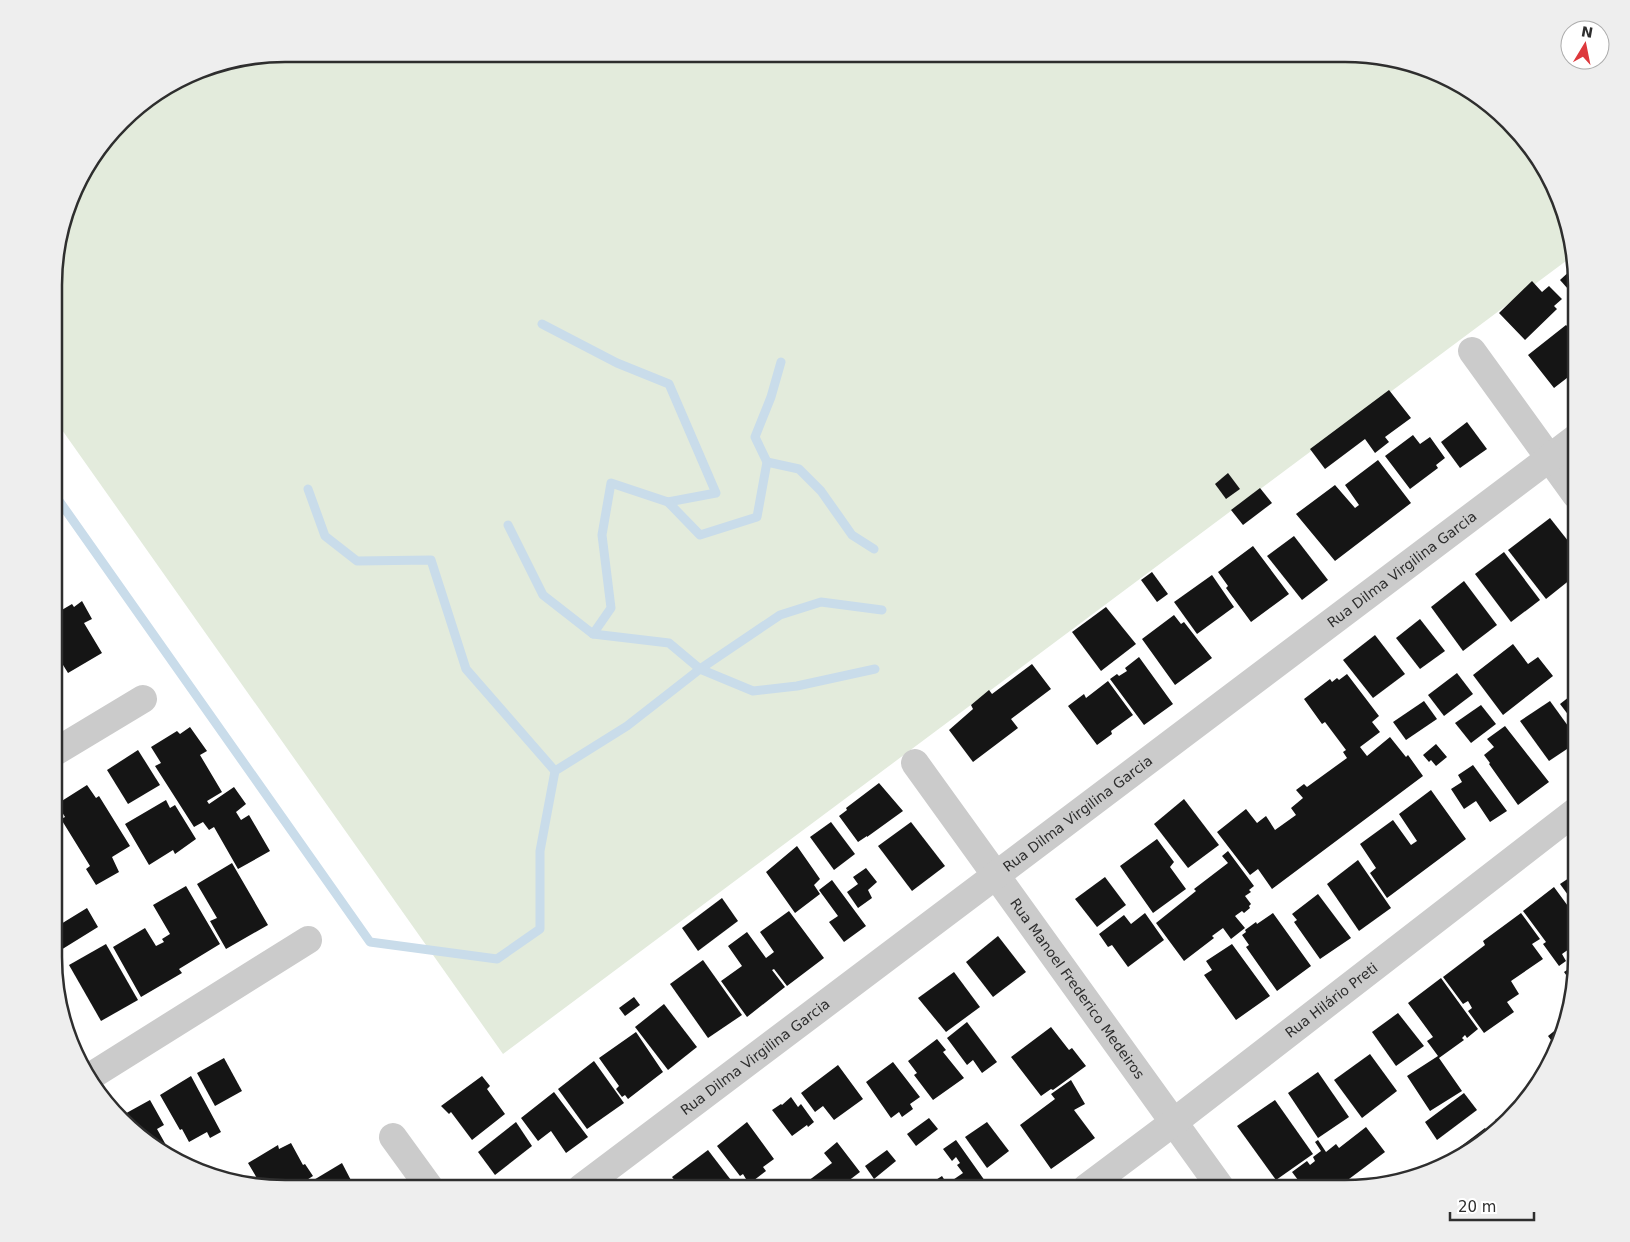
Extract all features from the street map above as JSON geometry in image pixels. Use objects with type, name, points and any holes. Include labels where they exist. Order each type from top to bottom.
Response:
[{"type":"street","points":[[1472,351],[1568,484]]},
{"type":"street","name":"Rua Dilma Virgilina Garcia","points":[[592,1180],[1568,444]]},
{"type":"street","points":[[62,748],[143,699]]},
{"type":"street","name":"Rua Manoel Frederico Medeiros","points":[[915,763],[1215,1180]]},
{"type":"street","name":"Rua Hilário Preti","points":[[1097,1180],[1568,817]]},
{"type":"street","points":[[95,1073],[308,940]]},
{"type":"street","points":[[393,1137],[424,1180]]},
{"type":"green space","points":[[286,62],[1344,62],[1373,64],[1416,74],[1456,92],[1502,128],[1538,174],[1556,214],[1566,261],[503,1054],[62,430],[62,286],[64,257],[70,228],[74,214],[92,174],[128,128],[174,92],[214,74],[257,64]]},
{"type":"building","points":[[1567,273],[1568,289],[1560,280]]},
{"type":"building","points":[[1532,281],[1542,292],[1549,286],[1562,299],[1554,306],[1557,309],[1525,340],[1499,313]]},
{"type":"building","points":[[1566,325],[1568,327],[1568,377],[1554,388],[1528,355]]},
{"type":"building","points":[[1389,390],[1411,418],[1385,437],[1389,442],[1375,453],[1365,439],[1325,469],[1310,449]]},
{"type":"building","points":[[1467,422],[1487,449],[1460,468],[1441,442]]},
{"type":"building","points":[[1413,435],[1420,444],[1430,437],[1445,458],[1436,465],[1438,468],[1410,489],[1385,456]]},
{"type":"building","points":[[1378,460],[1411,503],[1335,561],[1296,514],[1335,485],[1355,508],[1359,505],[1345,485]]},
{"type":"building","points":[[1228,473],[1240,489],[1226,499],[1215,484]]},
{"type":"building","points":[[1260,488],[1272,503],[1243,525],[1231,510]]},
{"type":"building","points":[[1550,518],[1568,541],[1568,581],[1546,599],[1508,550]]},
{"type":"building","points":[[1294,536],[1328,580],[1302,600],[1267,556]]},
{"type":"building","points":[[1253,546],[1289,594],[1251,622],[1226,588],[1228,586],[1218,572]]},
{"type":"building","points":[[1504,552],[1540,600],[1511,622],[1475,574]]},
{"type":"building","points":[[1152,572],[1168,594],[1157,602],[1141,580]]},
{"type":"building","points":[[1212,575],[1234,607],[1197,634],[1174,602]]},
{"type":"building","points":[[1464,581],[1497,625],[1463,651],[1431,607]]},
{"type":"building","points":[[82,601],[92,619],[84,623],[102,653],[68,673],[62,663],[62,610],[72,604],[74,607]]},
{"type":"building","points":[[1106,607],[1136,644],[1101,671],[1072,632]]},
{"type":"building","points":[[1174,615],[1181,624],[1184,622],[1212,658],[1175,685],[1142,639]]},
{"type":"building","points":[[1420,619],[1445,651],[1420,669],[1396,638]]},
{"type":"building","points":[[1375,635],[1405,674],[1373,698],[1343,660]]},
{"type":"building","points":[[1513,644],[1528,664],[1538,657],[1553,676],[1503,715],[1473,675]]},
{"type":"building","points":[[1139,657],[1173,704],[1144,725],[1110,679],[1117,674],[1119,676],[1127,671],[1125,668]]},
{"type":"building","points":[[1032,664],[1051,689],[1011,719],[1018,728],[973,762],[949,730],[973,709],[971,705],[989,690],[992,694]]},
{"type":"building","points":[[1457,673],[1473,694],[1444,716],[1428,695]]},
{"type":"building","points":[[1347,674],[1379,716],[1372,722],[1380,732],[1360,747],[1367,756],[1390,737],[1406,757],[1408,755],[1423,776],[1272,889],[1258,869],[1250,875],[1217,832],[1246,809],[1257,823],[1266,816],[1275,830],[1296,815],[1291,808],[1303,798],[1296,790],[1304,784],[1307,787],[1347,758],[1343,752],[1346,750],[1325,722],[1322,724],[1304,699],[1330,679],[1332,682],[1337,678],[1339,680]]},
{"type":"building","points":[[1108,681],[1133,715],[1111,731],[1112,734],[1097,745],[1068,706],[1084,694],[1086,698]]},
{"type":"building","points":[[1568,698],[1568,714],[1560,704]]},
{"type":"building","points":[[1424,701],[1437,719],[1406,740],[1393,722]]},
{"type":"building","points":[[1550,701],[1568,726],[1568,748],[1549,761],[1520,721]]},
{"type":"building","points":[[1481,705],[1496,724],[1471,743],[1455,723]]},
{"type":"building","points":[[1505,726],[1549,782],[1518,805],[1484,755],[1494,747],[1487,739]]},
{"type":"building","points":[[190,727],[207,751],[200,755],[222,792],[207,801],[209,804],[234,787],[246,804],[236,812],[241,820],[249,815],[270,851],[238,869],[214,827],[209,830],[203,822],[194,827],[155,766],[161,763],[151,747],[177,731],[180,734]]},
{"type":"building","points":[[1436,744],[1447,757],[1436,766],[1423,755]]},
{"type":"building","points":[[138,750],[160,785],[128,804],[107,770]]},
{"type":"building","points":[[1473,765],[1507,811],[1490,822],[1476,801],[1464,809],[1451,789],[1462,782],[1458,775]]},
{"type":"building","points":[[879,783],[903,811],[858,842],[839,816],[847,810],[846,808]]},
{"type":"building","points":[[87,785],[96,798],[99,796],[130,846],[112,857],[119,872],[96,885],[86,869],[90,866],[62,821],[65,817],[62,812],[62,801]]},
{"type":"building","points":[[1431,790],[1466,839],[1387,898],[1370,873],[1376,868],[1360,844],[1393,820],[1411,845],[1417,841],[1399,814]]},
{"type":"building","points":[[1184,799],[1219,845],[1188,868],[1154,824]]},
{"type":"building","points":[[166,800],[170,808],[175,805],[196,839],[175,854],[173,850],[149,865],[125,824]]},
{"type":"building","points":[[831,822],[855,854],[834,870],[810,837]]},
{"type":"building","points":[[911,822],[945,866],[912,891],[878,846]]},
{"type":"building","points":[[1157,839],[1174,862],[1170,867],[1186,889],[1153,913],[1120,866]]},
{"type":"building","points":[[797,846],[820,879],[814,885],[820,894],[795,913],[766,872]]},
{"type":"building","points":[[1228,851],[1254,886],[1249,890],[1251,892],[1245,896],[1251,904],[1250,908],[1244,913],[1242,911],[1235,916],[1245,928],[1231,939],[1223,928],[1212,936],[1214,938],[1184,961],[1156,923],[1196,891],[1194,889],[1228,863],[1222,856]]},
{"type":"building","points":[[1358,860],[1391,908],[1359,931],[1327,884]]},
{"type":"building","points":[[232,863],[268,925],[226,949],[210,921],[217,918],[197,884]]},
{"type":"building","points":[[866,868],[877,882],[868,890],[872,898],[858,908],[847,892],[858,884],[853,877]]},
{"type":"building","points":[[1105,877],[1126,905],[1097,927],[1075,899]]},
{"type":"building","points":[[1568,879],[1568,895],[1560,884]]},
{"type":"building","points":[[832,880],[866,926],[844,942],[829,922],[838,916],[819,890]]},
{"type":"building","points":[[186,886],[220,944],[179,969],[182,973],[141,997],[113,947],[145,928],[156,946],[164,942],[162,939],[170,934],[153,905]]},
{"type":"building","points":[[1554,887],[1568,906],[1568,950],[1562,954],[1566,961],[1559,966],[1543,944],[1546,942],[1523,911]]},
{"type":"building","points":[[1318,894],[1351,938],[1320,959],[1294,922],[1297,920],[1292,914]]},
{"type":"building","points":[[722,898],[738,921],[698,951],[682,928]]},
{"type":"building","points":[[87,908],[98,927],[62,949],[62,923]]},
{"type":"building","points":[[789,911],[824,958],[787,986],[774,969],[772,970],[785,987],[747,1017],[721,981],[742,966],[728,946],[747,932],[766,958],[774,952],[760,932]]},
{"type":"building","points":[[1145,913],[1164,940],[1128,967],[1112,945],[1108,947],[1099,934],[1124,915],[1131,924]]},
{"type":"building","points":[[1273,913],[1311,966],[1277,991],[1246,947],[1249,945],[1242,935],[1246,932],[1245,930],[1256,922],[1257,924]]},
{"type":"building","points":[[1521,913],[1540,939],[1532,944],[1543,959],[1511,981],[1519,994],[1507,1002],[1514,1012],[1484,1033],[1468,1011],[1472,1008],[1468,1001],[1463,1004],[1443,977],[1485,945],[1483,941]]},
{"type":"building","points":[[998,936],[1026,972],[993,997],[966,962]]},
{"type":"building","points":[[106,944],[138,1000],[101,1021],[69,965]]},
{"type":"building","points":[[1232,944],[1270,996],[1236,1020],[1204,975],[1212,970],[1206,961]]},
{"type":"building","points":[[703,960],[742,1015],[708,1038],[670,984]]},
{"type":"building","points":[[954,972],[980,1007],[946,1032],[918,998]]},
{"type":"building","points":[[1441,978],[1478,1029],[1467,1038],[1465,1035],[1462,1038],[1464,1040],[1439,1058],[1462,1091],[1430,1111],[1407,1076],[1438,1056],[1427,1041],[1433,1037],[1408,1003]]},
{"type":"building","points":[[634,997],[640,1005],[625,1016],[619,1008]]},
{"type":"building","points":[[664,1004],[697,1047],[668,1070],[635,1027]]},
{"type":"building","points":[[1398,1013],[1424,1046],[1396,1066],[1372,1032]]},
{"type":"building","points":[[967,1022],[997,1062],[982,1073],[973,1060],[967,1065],[947,1038]]},
{"type":"building","points":[[1051,1027],[1069,1050],[1072,1048],[1086,1066],[1053,1090],[1051,1089],[1041,1096],[1011,1057]]},
{"type":"building","points":[[1555,1030],[1551,1040],[1548,1036]]},
{"type":"building","points":[[636,1032],[663,1072],[628,1099],[625,1095],[622,1097],[616,1089],[619,1086],[599,1058]]},
{"type":"building","points":[[937,1039],[946,1050],[943,1052],[964,1078],[933,1100],[914,1075],[917,1073],[908,1061]]},
{"type":"building","points":[[1370,1054],[1397,1091],[1362,1118],[1334,1080]]},
{"type":"building","points":[[224,1058],[242,1091],[215,1106],[197,1073]]},
{"type":"building","points":[[594,1061],[624,1103],[587,1129],[558,1089]]},
{"type":"building","points":[[893,1062],[920,1097],[910,1104],[913,1109],[902,1117],[899,1112],[891,1118],[866,1082]]},
{"type":"building","points":[[838,1065],[863,1099],[834,1120],[823,1106],[815,1112],[801,1093]]},
{"type":"building","points":[[1318,1072],[1349,1117],[1318,1138],[1288,1093]]},
{"type":"building","points":[[191,1076],[221,1132],[210,1138],[207,1132],[189,1142],[160,1095]]},
{"type":"building","points":[[482,1076],[490,1086],[487,1089],[505,1114],[472,1140],[451,1112],[449,1114],[441,1106]]},
{"type":"building","points":[[1071,1080],[1085,1104],[1074,1110],[1095,1138],[1051,1169],[1020,1125],[1055,1099],[1051,1094]]},
{"type":"building","points":[[554,1092],[588,1137],[566,1153],[551,1131],[538,1141],[521,1118]]},
{"type":"building","points":[[1464,1093],[1477,1110],[1437,1140],[1425,1122]]},
{"type":"building","points":[[791,1097],[798,1107],[801,1104],[814,1122],[792,1136],[772,1110],[782,1105]]},
{"type":"building","points":[[150,1100],[164,1125],[157,1129],[166,1144],[150,1133],[127,1113]]},
{"type":"building","points":[[1275,1100],[1313,1154],[1276,1180],[1237,1126]]},
{"type":"building","points":[[929,1118],[938,1129],[916,1146],[907,1134]]},
{"type":"building","points":[[516,1122],[532,1146],[495,1175],[478,1152]]},
{"type":"building","points":[[747,1122],[774,1159],[763,1167],[766,1171],[754,1180],[747,1180],[743,1174],[740,1176],[717,1146]]},
{"type":"building","points":[[987,1122],[1009,1151],[987,1168],[965,1137]]},
{"type":"building","points":[[1366,1127],[1385,1152],[1348,1180],[1298,1180],[1292,1172],[1307,1161],[1310,1165],[1315,1161],[1313,1157],[1321,1151],[1315,1142],[1318,1140],[1326,1152],[1336,1144],[1339,1148]]},
{"type":"building","points":[[1485,1128],[1485,1129],[1468,1142],[1460,1147]]},
{"type":"building","points":[[956,1140],[984,1180],[953,1180],[963,1173],[957,1165],[960,1163],[956,1157],[952,1161],[943,1149]]},
{"type":"building","points":[[837,1142],[860,1172],[850,1180],[809,1180],[832,1163],[824,1153]]},
{"type":"building","points":[[291,1143],[303,1165],[305,1164],[313,1176],[307,1180],[257,1178],[248,1163],[278,1145],[279,1149]]},
{"type":"building","points":[[708,1150],[731,1180],[674,1180],[672,1177]]},
{"type":"building","points":[[887,1150],[896,1161],[874,1179],[865,1166]]},
{"type":"building","points":[[342,1163],[351,1180],[314,1180]]},
{"type":"building","points":[[942,1176],[944,1180],[936,1180]]},
{"type":"waterway","points":[[542,324],[617,363],[669,384],[716,493],[668,502],[611,483],[602,535],[611,608],[593,634]]},
{"type":"waterway","points":[[668,502],[700,535],[757,517],[767,462],[755,437],[771,397],[781,362]]},
{"type":"waterway","points":[[767,462],[799,469],[821,491],[852,535],[874,549]]},
{"type":"waterway","points":[[308,489],[325,536],[357,561],[431,560],[466,669],[555,771]]},
{"type":"waterway","points":[[62,505],[370,942],[497,959],[540,929],[540,851],[555,771],[627,726],[700,669],[780,615],[821,602],[882,610]]},
{"type":"waterway","points":[[508,525],[543,595],[593,634],[669,643],[700,669],[753,691],[797,686],[875,669]]}]
